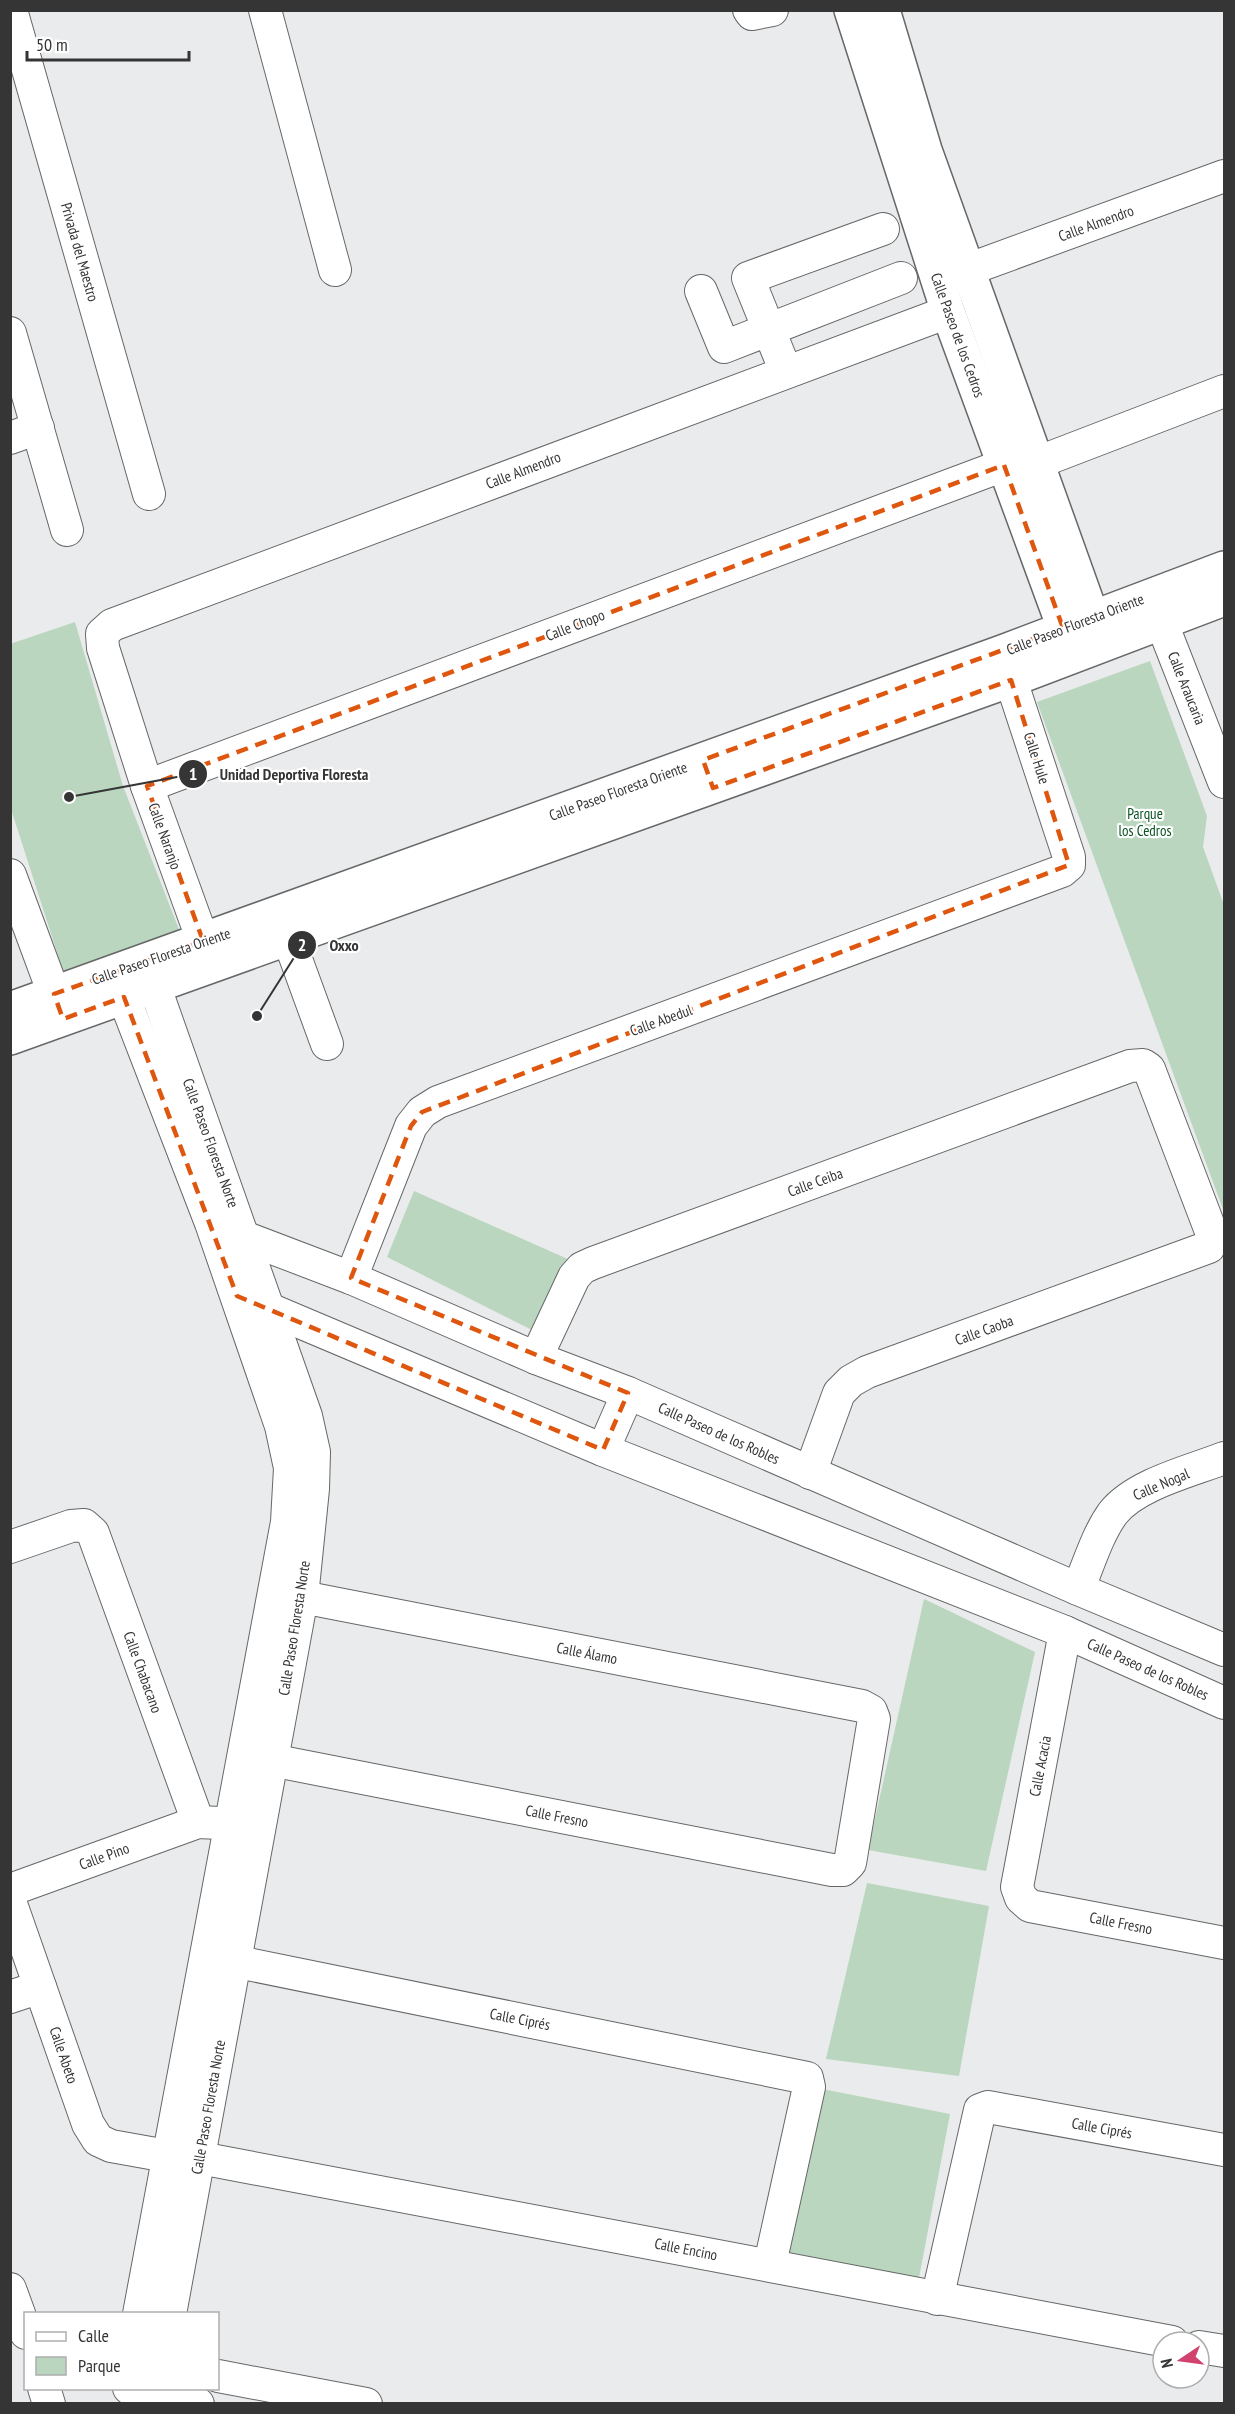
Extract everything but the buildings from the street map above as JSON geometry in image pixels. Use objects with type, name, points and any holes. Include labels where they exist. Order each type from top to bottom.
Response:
[{"type":"main road","name":"Calle Paseo de los Cedros","points":[[851,10],[948,312],[1004,465],[1083,636]]},
{"type":"main road","name":"Calle Paseo de los Cedros","points":[[883,10],[925,150],[1038,462],[1083,636]]},
{"type":"main road","name":"Calle Paseo Floresta Oriente","points":[[10,1038],[58,1007],[119,984],[151,975],[708,774],[1156,609],[1224,568]]},
{"type":"main road","name":"Calle Paseo Floresta Oriente","points":[[1156,609],[1224,599]]},
{"type":"main road","name":"Calle Paseo Floresta Oriente","points":[[208,954],[288,940],[708,774]]},
{"type":"main road","name":"Calle Paseo Floresta Oriente","points":[[10,1009],[58,1007]]},
{"type":"street","name":"Privada del Maestro","points":[[11,10],[149,494]]},
{"type":"street","points":[[265,10],[335,270]]},
{"type":"street","points":[[749,10],[752,14],[759,14],[772,10]]},
{"type":"street","name":"Calle Almendro","points":[[967,270],[1224,176]]},
{"type":"street","points":[[786,372],[748,278],[883,229]]},
{"type":"street","points":[[701,291],[724,347],[768,328],[901,279]]},
{"type":"street","name":"Calle Almendro","points":[[102,634],[112,625],[948,312]]},
{"type":"street","points":[[10,333],[24,433],[67,530]]},
{"type":"street","points":[[979,396],[1009,383]]},
{"type":"street","points":[[1038,462],[1224,392]]},
{"type":"street","name":"Calle Chopo","points":[[147,786],[1004,465]]},
{"type":"street","name":"Calle Araucaria","points":[[1156,609],[1224,782]]},
{"type":"street","name":"Calle Naranjo","points":[[102,634],[103,648],[147,786],[208,954]]},
{"type":"street","name":"Calle Hule","points":[[1006,666],[1070,857],[1069,865]]},
{"type":"street","name":"Calle Abedul","points":[[351,1278],[411,1126],[422,1112],[449,1098],[1062,871],[1069,865]]},
{"type":"street","points":[[10,875],[58,1007]]},
{"type":"street","points":[[288,940],[327,1044]]},
{"type":"street","name":"Calle Paseo Floresta Norte","points":[[139,2312],[167,2156],[245,1827],[271,1760],[302,1597],[314,1489],[314,1452],[306,1416],[271,1310],[151,975]]},
{"type":"street","name":"Calle Paseo Floresta Norte","points":[[119,984],[237,1296],[281,1426],[290,1468],[287,1522],[245,1827],[233,1961],[200,2158],[170,2312]]},
{"type":"street","name":"Calle Caoba","points":[[810,1473],[839,1393],[851,1381],[867,1372],[1206,1249],[1212,1244],[1212,1234],[1151,1073],[1143,1065]]},
{"type":"street","name":"Calle Ceiba","points":[[536,1358],[574,1277],[582,1268],[1119,1070],[1143,1065]]},
{"type":"street","name":"Calle Paseo de los Robles","points":[[211,1223],[244,1238],[351,1278],[536,1358],[628,1393],[1078,1589],[1223,1649]]},
{"type":"street","name":"Calle Paseo de los Robles","points":[[237,1296],[603,1450],[1065,1632],[1217,1699]]},
{"type":"street","points":[[603,1450],[628,1393]]},
{"type":"street","name":"Calle Nogal","points":[[1078,1589],[1105,1527],[1127,1499],[1145,1489],[1224,1458]]},
{"type":"street","name":"Calle Chabacano","points":[[10,1547],[71,1526],[84,1525],[93,1533],[198,1822]]},
{"type":"street","name":"Calle Álamo","points":[[302,1597],[862,1706],[871,1711],[874,1719],[850,1863],[843,1870]]},
{"type":"street","name":"Calle Acacia","points":[[1021,1899],[1017,1887],[1065,1632]]},
{"type":"street","points":[[1217,1699],[1223,1649]]},
{"type":"street","name":"Calle Fresno","points":[[271,1760],[843,1870]]},
{"type":"street","points":[[198,1822],[245,1827]]},
{"type":"street","name":"Calle Pino","points":[[10,1890],[198,1822]]},
{"type":"street","name":"Calle Fresno","points":[[1021,1899],[1030,1906],[1224,1943]]},
{"type":"street","name":"Calle Abeto","points":[[10,1901],[88,2124],[99,2140],[111,2146],[167,2156]]},
{"type":"street","name":"Calle Ciprés","points":[[233,1961],[807,2078],[808,2087],[770,2264]]},
{"type":"street","points":[[10,1997],[40,1987]]},
{"type":"street","name":"Calle Ciprés","points":[[937,2299],[980,2110],[988,2107],[1224,2150]]},
{"type":"street","name":"Calle Encino","points":[[200,2158],[770,2264],[937,2299],[1151,2338]]},
{"type":"street","points":[[10,2289],[24,2328]]},
{"type":"street","points":[[219,2376],[366,2403]]},
{"type":"street","points":[[148,2391],[198,2403]]},
{"type":"highlighted area","points":[[1004,465],[1063,628],[703,760],[713,788],[1011,680],[1069,865],[422,1112],[411,1126],[351,1278],[628,1393],[603,1450],[237,1296],[124,997],[63,1019],[54,994],[203,941],[147,786]]},
{"type":"green space","points":[[75,622],[123,786],[180,932],[63,971],[11,809],[10,644]]},
{"type":"green space","name":"Parque los Cedros","points":[[1150,661],[1207,816],[1203,847],[1224,905],[1224,1212],[1037,702]]},
{"type":"green space","points":[[414,1191],[570,1260],[536,1332],[387,1257]]},
{"type":"green space","points":[[924,1599],[1035,1652],[986,1871],[868,1850]]},
{"type":"green space","points":[[867,1883],[989,1906],[959,2076],[826,2059]]},
{"type":"green space","points":[[822,2089],[950,2114],[919,2278],[784,2252]]},
{"type":"place","name":"Unidad Deportiva Floresta","points":[[69,797]]},
{"type":"place","name":"Oxxo","points":[[257,1016]]}]
